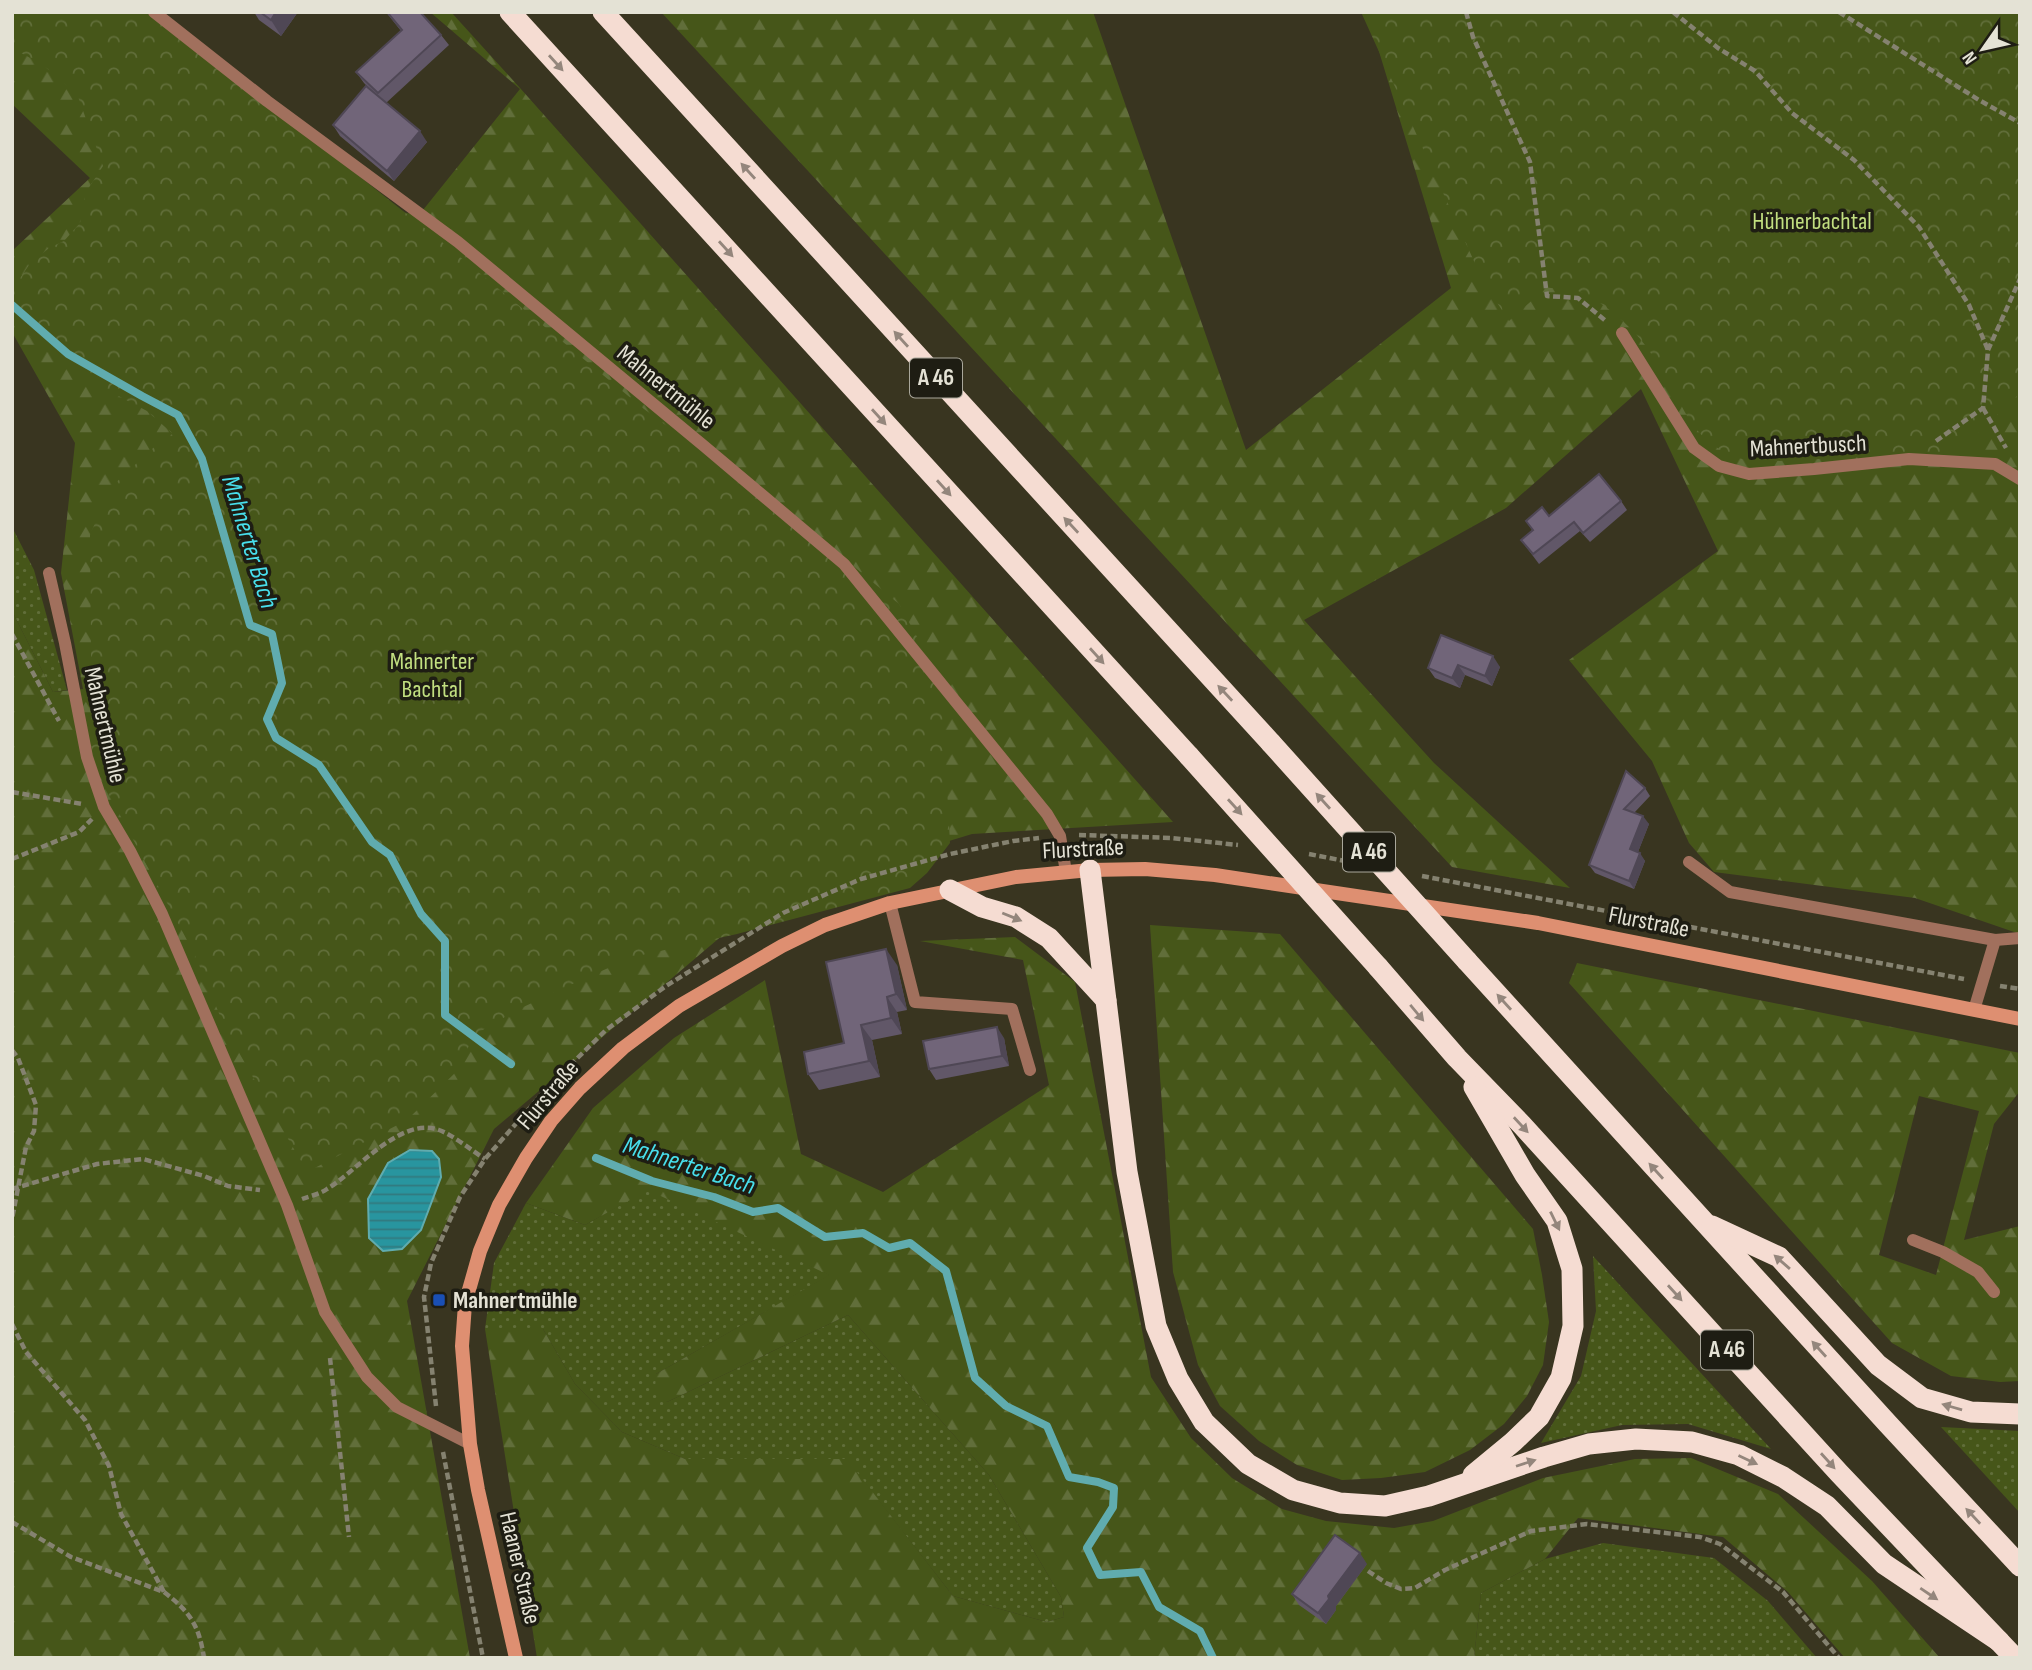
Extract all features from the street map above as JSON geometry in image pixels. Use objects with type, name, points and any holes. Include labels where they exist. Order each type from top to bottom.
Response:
[{"type":"highway","name":"A 46","points":[[510,12],[1189,756],[1457,1058],[1531,1135],[1839,1473],[2015,1658]]},
{"type":"highway","name":"A 46","points":[[603,12],[1271,743],[1702,1221],[2020,1566]]},
{"type":"highway","points":[[1090,870],[1127,1172],[1156,1326],[1178,1379],[1204,1422],[1248,1464],[1293,1490],[1340,1503],[1385,1506],[1429,1496],[1589,1444],[1636,1439],[1692,1442],[1739,1455],[1783,1477],[1827,1506],[1884,1564],[1999,1641]]},
{"type":"highway","points":[[950,890],[982,907],[1016,917],[1049,938],[1106,1000]]},
{"type":"highway","points":[[1457,1058],[1525,1175],[1557,1221],[1572,1269],[1573,1326],[1561,1378],[1539,1417],[1462,1484]]},
{"type":"highway","points":[[1702,1221],[1779,1257],[1878,1365],[1923,1398],[1971,1412],[2020,1414]]},
{"type":"main road","name":"Flurstraße","points":[[478,1489],[470,1444],[462,1346],[465,1304],[480,1251],[499,1205],[551,1121],[580,1088],[623,1048],[679,1006],[782,946],[825,925],[890,903],[1016,877],[1066,872],[1145,869],[1214,875],[1538,923],[2020,1018]]},
{"type":"main road","name":"Haaner Straße","points":[[478,1489],[516,1658]]},
{"type":"lane","name":"Mahnertmühle","points":[[154,12],[267,101],[458,243],[844,564],[1047,814],[1060,836],[1066,872]]},
{"type":"lane","name":"Mahnertbusch","points":[[1622,333],[1694,448],[1719,466],[1749,474],[1909,459],[1994,464],[2020,478]]},
{"type":"lane","name":"Mahnertmühle","points":[[49,573],[87,757],[104,807],[162,914],[287,1205],[325,1312],[367,1377],[397,1407],[470,1444]]},
{"type":"lane","points":[[1689,863],[1730,892],[1995,940],[2020,938]]},
{"type":"lane","points":[[890,903],[915,1002],[1012,1009],[1030,1070]]},
{"type":"lane","points":[[1974,1010],[1995,940]]},
{"type":"lane","points":[[1913,1240],[1943,1252],[1978,1272],[1994,1292]]},
{"type":"path","points":[[1466,12],[1473,37],[1530,162],[1547,296],[1578,298],[1622,333]]},
{"type":"path","points":[[1673,12],[1718,48],[1755,71],[1792,113],[1854,160],[1919,227],[1969,305],[1988,350]]},
{"type":"path","points":[[1839,12],[2020,123]]},
{"type":"path","points":[[2007,452],[1983,408],[1988,350],[2020,279]]},
{"type":"path","points":[[1909,459],[1983,408]]},
{"type":"path","points":[[12,634],[59,722]]},
{"type":"path","points":[[12,792],[104,807]]},
{"type":"path","points":[[12,859],[79,831],[104,807]]},
{"type":"path","points":[[1060,836],[1171,838],[1248,847]]},
{"type":"path","points":[[1300,852],[1354,863]]},
{"type":"path","points":[[1409,873],[2020,989]]},
{"type":"path","points":[[12,1050],[18,1058],[36,1105],[34,1131],[26,1147],[15,1189],[12,1219]]},
{"type":"path","points":[[15,1189],[97,1164],[143,1159],[204,1175],[228,1186],[261,1191],[287,1205],[326,1190],[361,1160],[402,1134],[422,1128],[438,1130],[485,1158]]},
{"type":"path","points":[[12,1324],[26,1352],[85,1420],[109,1466],[121,1514],[164,1592]]},
{"type":"path","points":[[329,1352],[349,1537]]},
{"type":"path","points":[[12,1522],[71,1557],[164,1592],[195,1621],[204,1658]]},
{"type":"path","points":[[1368,1570],[1386,1583],[1401,1589],[1415,1588],[1445,1570],[1531,1531],[1587,1524],[1700,1537],[1720,1544],[1783,1592],[1839,1658]]},
{"type":"green space","points":[[12,12],[359,205],[419,215],[520,89],[430,12],[451,12],[520,88],[1173,822],[972,834],[854,870],[737,923],[494,1129],[407,1301],[470,1658],[12,1658],[12,611],[53,692],[83,689],[61,573],[75,443],[12,332],[12,251],[90,178],[12,104]]},
{"type":"green space","name":"Mahnerter Bachtal","points":[[12,12],[153,12],[442,242],[644,409],[851,564],[899,604],[933,666],[942,694],[950,843],[927,873],[910,888],[737,934],[633,957],[517,1010],[474,1035],[457,1071],[407,1120],[307,1172],[225,1028],[195,955],[92,763],[90,535],[110,488],[165,437],[173,434],[147,411],[71,371],[25,332],[12,309],[12,290],[29,265],[49,248],[64,241],[80,223],[86,192],[103,166],[77,94],[43,65],[12,48]]},
{"type":"green space","points":[[661,12],[1093,12],[1246,450],[1451,288],[1367,12],[2020,12],[2020,934],[1915,898],[1714,872],[1689,843],[1652,761],[1569,660],[1718,551],[1641,389],[1506,508],[1304,620],[1434,763],[1570,888],[1452,867]]},
{"type":"green space","name":"Hühnerbachtal","points":[[1361,12],[2020,12],[2020,393],[1960,450],[1754,462],[1730,455],[1710,443],[1694,426],[1639,337],[1596,300],[1574,290],[1546,288],[1509,321],[1483,281]]},
{"type":"green space","points":[[12,527],[34,570],[67,690],[53,692],[12,611]]},
{"type":"green space","points":[[1150,925],[1280,934],[1533,1229],[1549,1322],[1543,1365],[1527,1396],[1504,1424],[1470,1450],[1425,1472],[1342,1480],[1297,1465],[1259,1441],[1220,1406],[1198,1365],[1173,1272]]},
{"type":"green space","points":[[1015,937],[1075,982],[1151,1377],[1191,1438],[1232,1478],[1282,1509],[1326,1521],[1394,1528],[1433,1521],[1543,1478],[1635,1459],[1691,1458],[1778,1494],[1872,1581],[1940,1658],[1845,1658],[1788,1592],[1723,1537],[1578,1518],[1545,1559],[1481,1593],[1474,1658],[537,1658],[485,1329],[543,1329],[575,1384],[622,1432],[685,1459],[847,1459],[953,1596],[1047,1622],[1064,1617],[1061,1597],[989,1475],[848,1315],[667,1402],[655,1390],[656,1374],[829,1275],[648,1190],[585,1225],[526,1203],[593,1108],[674,1038],[765,980],[801,1154],[883,1192],[1049,1085],[1023,960],[920,941]]},
{"type":"green space","points":[[1577,963],[2020,1053],[2020,1091],[1994,1124],[1964,1240],[2020,1226],[2020,1381],[2000,1382],[1951,1376],[1892,1343],[1569,983]],"holes":[[[1919,1096],[1979,1111],[1936,1275],[1879,1255]]]},
{"type":"green space","points":[[648,1189],[830,1275],[656,1374],[667,1402],[848,1315],[989,1475],[1061,1597],[1064,1617],[1047,1622],[953,1596],[847,1460],[685,1459],[622,1432],[575,1384],[543,1329],[485,1329],[494,1263],[526,1203],[585,1225]]},
{"type":"green space","points":[[1593,1256],[1771,1449],[1688,1424],[1622,1425],[1541,1443],[1581,1376],[1596,1311]]},
{"type":"green space","points":[[1941,1427],[2020,1431],[2020,1513]]},
{"type":"green space","points":[[1603,1543],[1714,1558],[1768,1601],[1817,1658],[1474,1658],[1481,1593],[1545,1559]]},
{"type":"water","points":[[410,1150],[432,1151],[439,1159],[441,1177],[421,1230],[402,1249],[383,1251],[369,1238],[368,1199],[388,1163]]},
{"type":"building","points":[[260,12],[276,12],[271,20]]},
{"type":"building","points":[[387,12],[420,12],[441,35],[378,93],[356,72],[402,30]]},
{"type":"building","points":[[366,86],[420,131],[387,171],[333,125]]},
{"type":"building","points":[[1599,474],[1621,501],[1583,533],[1574,522],[1533,554],[1521,540],[1533,530],[1526,521],[1542,507],[1549,516]]},
{"type":"building","points":[[1441,635],[1493,656],[1485,676],[1458,665],[1452,678],[1428,668]]},
{"type":"building","points":[[1626,771],[1645,788],[1624,809],[1643,816],[1630,849],[1640,853],[1629,881],[1589,865]]},
{"type":"building","points":[[886,949],[896,994],[887,997],[891,1018],[861,1025],[869,1061],[808,1074],[804,1052],[844,1043],[826,962]]},
{"type":"building","points":[[997,1027],[1002,1056],[929,1069],[923,1041]]},
{"type":"building","points":[[1335,1535],[1360,1553],[1318,1613],[1292,1594]]},
{"type":"waterway","name":"Mahnerter Bach","points":[[12,305],[68,354],[178,415],[202,459],[250,625],[272,634],[282,683],[267,719],[276,738],[319,765],[372,842],[390,855],[421,914],[445,941],[445,1015],[511,1064]]},
{"type":"waterway","name":"Mahnerter Bach","points":[[596,1158],[652,1181],[714,1197],[753,1212],[778,1208],[825,1237],[863,1233],[889,1248],[910,1243],[946,1271],[975,1378],[1006,1406],[1047,1426],[1069,1477],[1114,1488],[1113,1507],[1087,1548],[1100,1575],[1141,1572],[1159,1607],[1200,1631],[1213,1658]]},
{"type":"place","name":"Mahnertmühle","points":[[439,1300]]}]
